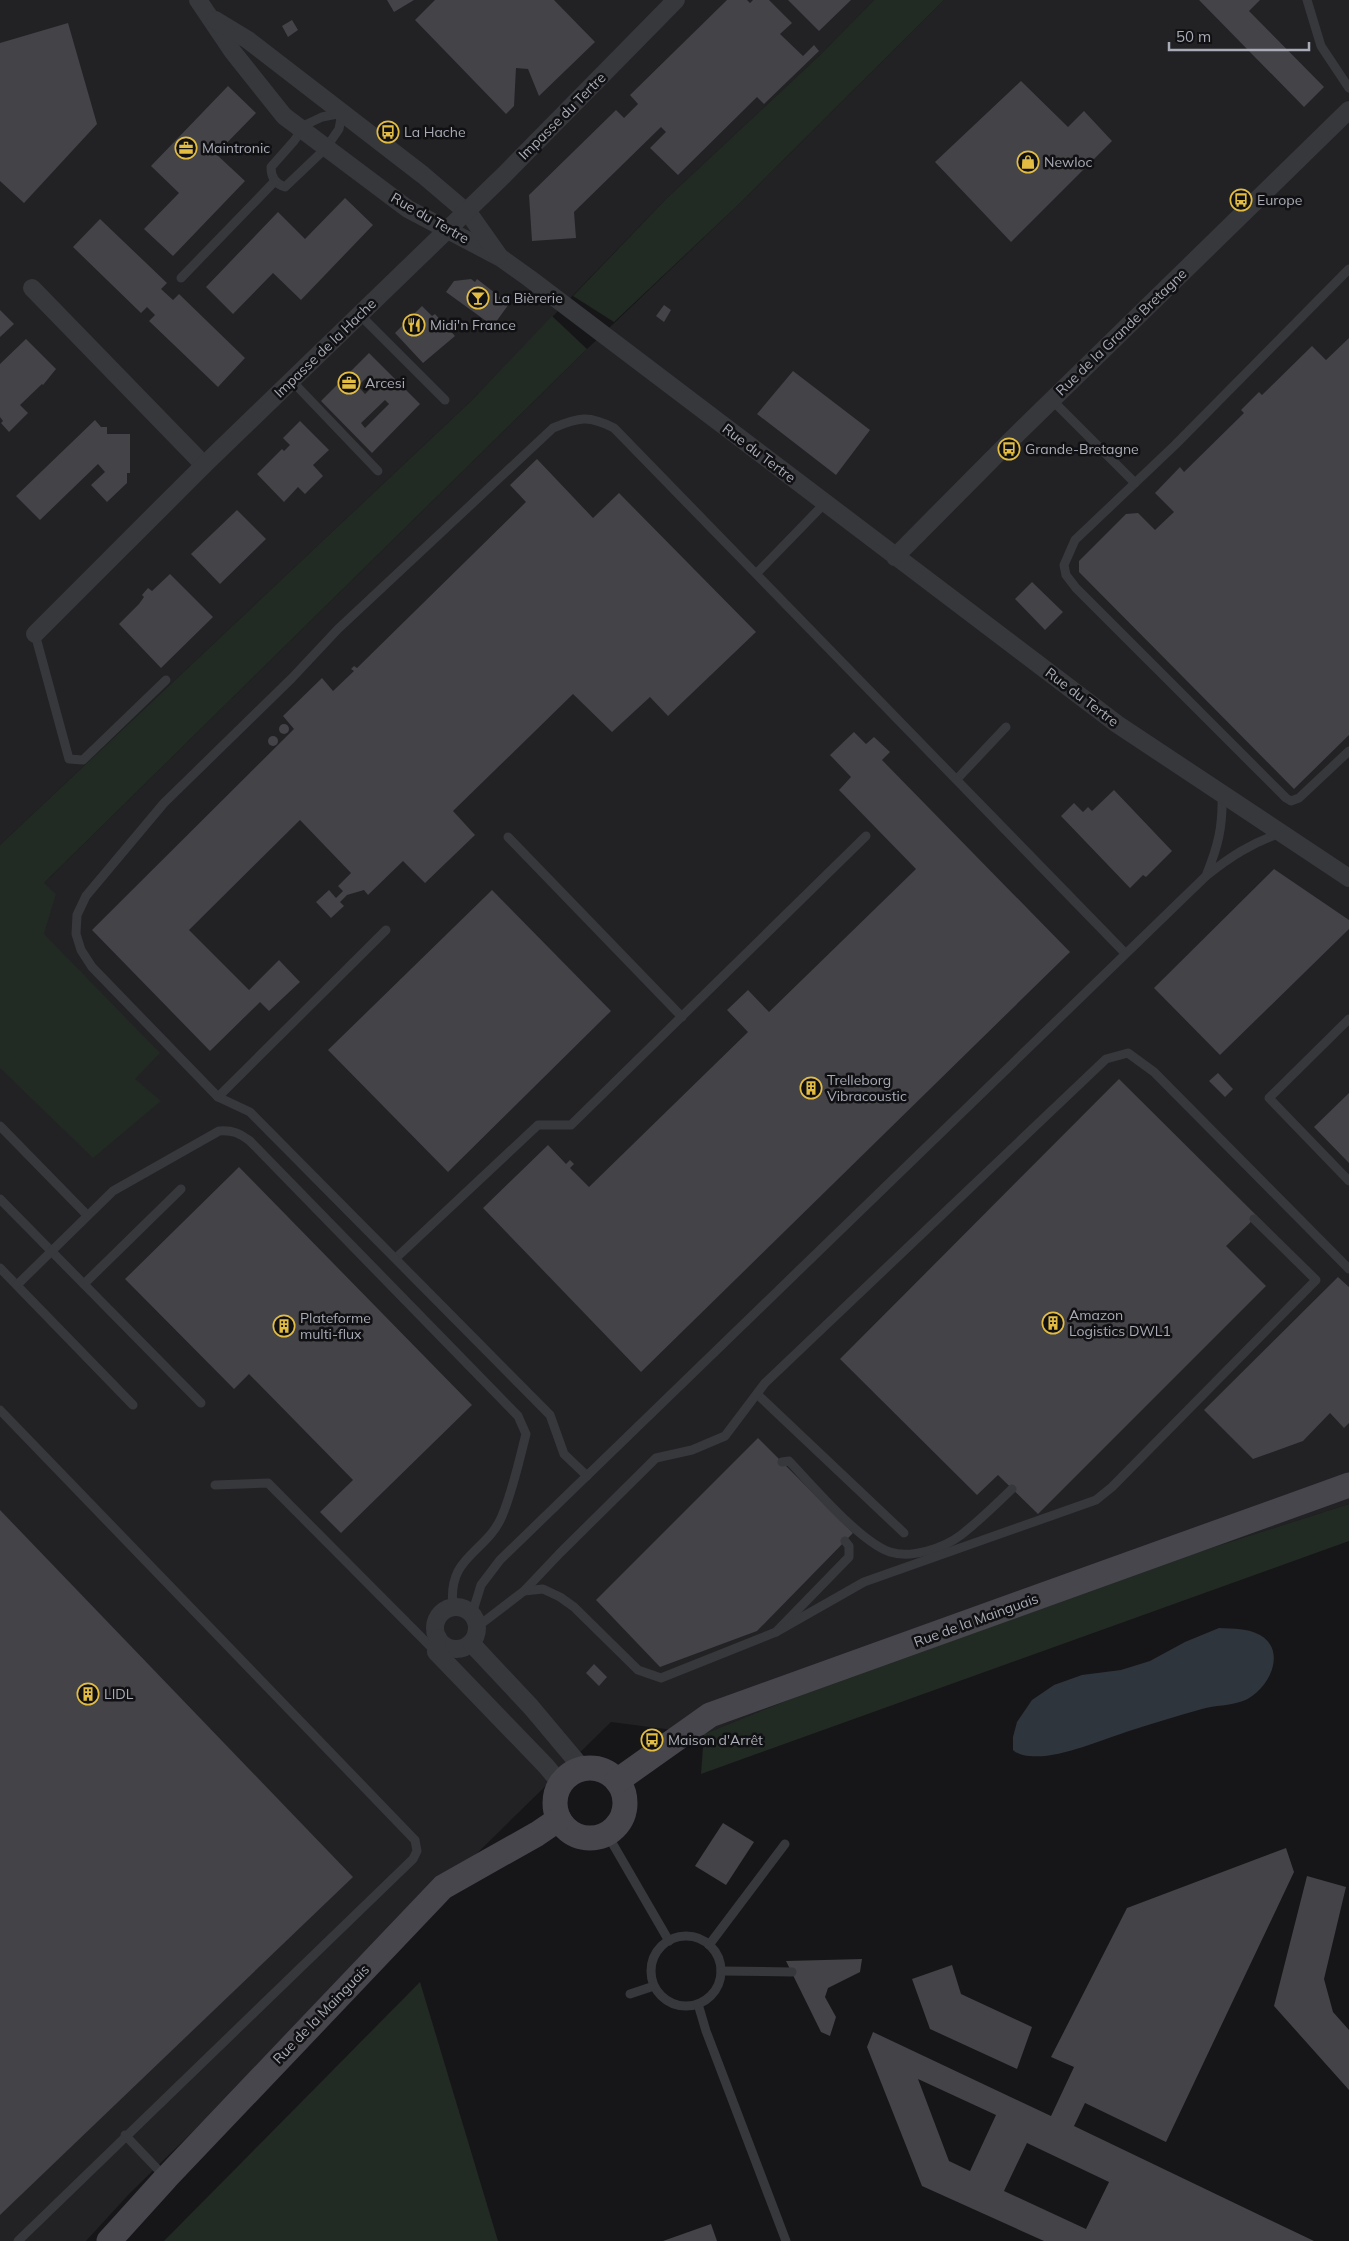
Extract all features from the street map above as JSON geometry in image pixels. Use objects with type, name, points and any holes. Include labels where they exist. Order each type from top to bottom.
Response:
[{"type":"street","name":"Rue du Tertre","points":[[198,0],[233,52],[284,116],[302,130],[408,208],[446,231],[501,258],[1117,724],[1349,878]]},
{"type":"street","name":"Impasse du Tertre","points":[[446,231],[676,0]]},
{"type":"street","points":[[212,19],[248,40],[423,175],[466,212],[501,258]]},
{"type":"street","name":"Rue de la Grande Bretagne","points":[[895,557],[1052,400],[1349,110]]},
{"type":"street","name":"Impasse de la Hache","points":[[35,634],[204,465],[446,231]]},
{"type":"street","points":[[32,288],[204,465]]},
{"type":"street","name":"Rue de la Mainguais","points":[[617,1781],[710,1715],[1349,1485]]},
{"type":"street","points":[[437,1645],[442,1644],[456,1649],[472,1644],[477,1634],[475,1620],[460,1607],[447,1609],[437,1618],[435,1625],[437,1645],[560,1784]]},
{"type":"street","points":[[472,1644],[531,1707],[583,1769]]},
{"type":"street","points":[[583,1769],[599,1769],[617,1781],[623,1790],[625,1810],[622,1820],[607,1834],[596,1838],[585,1838],[575,1835],[559,1820],[555,1808],[556,1796],[560,1784],[569,1775],[583,1769]]},
{"type":"street","name":"Rue de la Mainguais","points":[[109,2241],[166,2178],[443,1887],[559,1820]]},
{"type":"lane","points":[[1307,0],[1321,46],[1349,88]]},
{"type":"lane","points":[[342,113],[339,129],[326,148],[285,186],[275,181],[271,175],[270,167],[294,141],[305,125],[322,117],[342,113]]},
{"type":"lane","points":[[181,278],[275,181]]},
{"type":"lane","points":[[1349,269],[1076,540],[1064,565],[1066,575],[1076,588],[1291,801],[1299,798],[1349,751]]},
{"type":"lane","points":[[360,314],[445,400]]},
{"type":"lane","points":[[292,381],[378,471]]},
{"type":"lane","points":[[1052,400],[1135,483]]},
{"type":"lane","points":[[587,1476],[564,1454],[550,1415],[250,1112],[218,1097],[92,967],[81,950],[76,934],[77,915],[86,896],[164,803],[292,678],[338,629],[553,428],[576,419],[599,420],[614,428],[1125,953]]},
{"type":"lane","points":[[757,573],[825,503]]},
{"type":"lane","points":[[35,634],[69,759],[83,760],[166,680]]},
{"type":"lane","points":[[957,779],[1006,727]]},
{"type":"lane","points":[[1206,876],[1214,856],[1223,822],[1222,794]]},
{"type":"lane","points":[[475,1620],[481,1585],[490,1573],[587,1476],[1206,876],[1233,854],[1258,840],[1281,833]]},
{"type":"lane","points":[[396,1258],[538,1125],[571,1125],[866,836]]},
{"type":"lane","points":[[508,837],[682,1017]]},
{"type":"lane","points":[[218,1097],[386,930]]},
{"type":"lane","points":[[1349,1019],[1269,1098],[1349,1181]]},
{"type":"lane","points":[[475,1620],[524,1591],[560,1552],[656,1458],[692,1450],[725,1436],[772,1376],[1106,1059],[1128,1053],[1154,1072],[1349,1269]]},
{"type":"lane","points":[[0,1126],[87,1216]]},
{"type":"lane","points":[[17,1284],[113,1191],[219,1131],[232,1130],[240,1133],[518,1416],[526,1434],[502,1517],[493,1531],[468,1556],[455,1577],[451,1591],[454,1607]]},
{"type":"lane","points":[[84,1284],[181,1189]]},
{"type":"lane","points":[[0,1199],[202,1403]]},
{"type":"lane","points":[[524,1591],[543,1589],[560,1597],[574,1607],[638,1670],[661,1678],[776,1632],[864,1582],[1096,1500],[1112,1487],[1316,1280],[1254,1219]]},
{"type":"lane","points":[[0,1268],[133,1405]]},
{"type":"lane","points":[[757,1394],[904,1533]]},
{"type":"lane","points":[[0,1410],[415,1840],[417,1851],[413,1859],[125,2135],[18,2241]]},
{"type":"lane","points":[[782,1462],[789,1461],[860,1533],[891,1553],[907,1555],[928,1551],[960,1536],[1012,1489]]},
{"type":"lane","points":[[215,1484],[268,1483],[437,1645]]},
{"type":"lane","points":[[776,1632],[849,1557],[849,1546],[845,1541]]},
{"type":"lane","points":[[607,1834],[669,1941]]},
{"type":"lane","points":[[709,1945],[784,1844]]},
{"type":"lane","points":[[689,1936],[700,1939],[709,1945],[720,1961],[721,1971],[715,1991],[698,2004],[678,2006],[660,1995],[654,1986],[651,1976],[652,1960],[660,1947],[679,1937],[689,1936]]},
{"type":"lane","points":[[721,1971],[792,1972]]},
{"type":"lane","points":[[630,1994],[654,1986]]},
{"type":"lane","points":[[698,2004],[706,2031],[786,2241]]},
{"type":"lane","points":[[125,2135],[166,2178]]},
{"type":"shaded area","points":[[0,0],[874,0],[821,54],[666,199],[471,401],[0,845]]},
{"type":"shaded area","points":[[874,0],[944,0],[737,206],[614,322],[573,296],[666,199],[821,54]]},
{"type":"shaded area","points":[[944,0],[1349,0],[1349,1504],[1070,1593],[895,1657],[704,1734],[611,1722],[129,2194],[86,2241],[0,2241],[0,938],[44,883],[587,349],[737,206]]},
{"type":"shaded area","points":[[552,316],[587,349],[44,883],[56,894],[44,934],[160,1053],[135,1079],[161,1101],[93,1158],[0,1068],[0,845],[471,401]]},
{"type":"shaded area","points":[[1349,1504],[1349,1541],[701,1774],[704,1734],[895,1657],[1070,1593]]},
{"type":"shaded area","points":[[1219,1628],[1250,1631],[1260,1635],[1269,1642],[1273,1651],[1274,1661],[1271,1671],[1267,1681],[1252,1696],[1238,1703],[1207,1708],[1173,1717],[1053,1755],[1030,1756],[1016,1753],[1013,1750],[1013,1737],[1017,1722],[1032,1700],[1054,1685],[1082,1675],[1121,1670],[1150,1661],[1185,1642]]},
{"type":"shaded area","points":[[420,1982],[498,2241],[164,2241]]},
{"type":"building","points":[[387,0],[414,0],[394,12]]},
{"type":"building","points":[[435,0],[554,0],[595,42],[539,96],[528,69],[516,68],[514,106],[506,114],[415,20]]},
{"type":"building","points":[[727,0],[747,0],[750,3],[753,0],[769,0],[792,23],[780,34],[803,56],[814,45],[819,51],[764,104],[757,97],[678,175],[650,148],[666,132],[661,127],[574,212],[576,238],[532,241],[529,195],[616,110],[624,118],[638,104],[630,95]]},
{"type":"building","points":[[788,0],[851,0],[819,31]]},
{"type":"building","points":[[1199,0],[1260,0],[1249,11],[1324,87],[1304,107]]},
{"type":"building","points":[[292,20],[298,30],[288,37],[282,26]]},
{"type":"building","points":[[68,23],[97,124],[24,203],[0,181],[0,43]]},
{"type":"building","points":[[1021,81],[1068,127],[1084,111],[1112,141],[1011,242],[935,162]]},
{"type":"building","points":[[228,86],[256,113],[216,154],[245,181],[173,256],[144,229],[179,193],[151,166]]},
{"type":"building","points":[[345,198],[373,225],[301,300],[273,273],[233,314],[206,287],[278,212],[305,239]]},
{"type":"building","points":[[100,219],[167,283],[161,289],[173,300],[179,294],[245,358],[218,387],[149,321],[155,315],[147,307],[141,313],[73,247]]},
{"type":"building","points":[[471,279],[475,282],[477,279],[509,304],[493,326],[446,292],[454,281]]},
{"type":"building","points":[[664,305],[671,310],[664,322],[656,316]]},
{"type":"building","points":[[422,306],[432,316],[435,314],[455,336],[423,363],[395,333]]},
{"type":"building","points":[[0,310],[14,324],[0,337]]},
{"type":"building","points":[[1349,338],[1349,735],[1294,789],[1079,572],[1079,561],[1126,514],[1138,513],[1155,530],[1174,512],[1155,493],[1180,467],[1184,472],[1244,413],[1241,410],[1259,392],[1262,395],[1312,346],[1326,360]]},
{"type":"building","points":[[26,339],[56,369],[43,385],[20,405],[28,413],[9,432],[1,423],[3,421],[0,417],[0,364]]},
{"type":"building","points":[[369,353],[420,404],[372,453],[321,401]],"holes":[[[368,376],[372,379],[365,383],[369,387],[373,381],[376,383],[365,394],[358,386]],[[385,400],[389,404],[365,428],[361,423]]]},
{"type":"building","points":[[793,371],[870,430],[836,475],[757,414]]},
{"type":"building","points":[[95,420],[101,427],[107,427],[107,434],[130,434],[130,473],[127,473],[127,483],[107,502],[91,485],[105,472],[98,464],[40,520],[16,496]]},
{"type":"building","points":[[300,421],[329,450],[313,465],[323,476],[305,494],[298,487],[284,502],[257,474],[282,449],[284,451],[290,445],[283,438]]},
{"type":"building","points":[[537,459],[593,518],[619,493],[756,632],[668,716],[650,697],[612,732],[573,694],[453,811],[475,835],[425,883],[403,861],[368,895],[364,890],[347,895],[340,902],[344,906],[331,918],[316,902],[329,890],[336,898],[343,891],[338,886],[351,873],[300,820],[189,930],[249,990],[279,960],[300,982],[269,1011],[260,1002],[210,1051],[92,930],[294,729],[283,716],[322,678],[333,691],[354,671],[351,669],[354,666],[357,668],[526,502],[510,485]]},
{"type":"building","points":[[237,510],[266,539],[220,584],[191,554]]},
{"type":"building","points":[[170,574],[213,617],[161,668],[119,624],[139,604],[144,597],[142,595],[148,588],[152,591]]},
{"type":"building","points":[[1032,582],[1063,612],[1045,630],[1015,599]]},
{"type":"building","points":[[284,724],[289,729],[284,734],[279,729]]},
{"type":"building","name":"Trelleborg Vibracoustic","points":[[854,732],[866,744],[874,737],[890,752],[882,760],[1070,952],[641,1372],[483,1208],[548,1145],[566,1164],[570,1160],[574,1164],[570,1168],[589,1187],[748,1032],[727,1010],[748,990],[769,1012],[916,869],[839,790],[851,777],[830,755]]},
{"type":"building","points":[[273,736],[278,741],[273,746],[268,741]]},
{"type":"building","points":[[1114,790],[1172,851],[1146,877],[1143,875],[1130,888],[1061,816],[1074,803],[1083,812],[1088,807],[1092,811]]},
{"type":"building","points":[[1274,869],[1349,920],[1349,929],[1220,1055],[1154,988]]},
{"type":"building","points":[[492,890],[611,1011],[448,1172],[328,1050]]},
{"type":"building","points":[[1218,1073],[1233,1089],[1225,1097],[1209,1081]]},
{"type":"building","name":"Amazon Logistics DWL1","points":[[1119,1079],[1257,1216],[1226,1246],[1266,1286],[1038,1514],[998,1475],[977,1495],[840,1359]]},
{"type":"building","points":[[1349,1093],[1349,1163],[1314,1127]]},
{"type":"building","name":"Plateforme multi-flux","points":[[239,1167],[472,1405],[341,1533],[320,1512],[353,1480],[249,1374],[234,1389],[125,1279]]},
{"type":"building","points":[[1338,1277],[1349,1287],[1349,1423],[1344,1428],[1330,1413],[1303,1441],[1253,1459],[1204,1410]]},
{"type":"building","points":[[758,1438],[853,1533],[757,1631],[660,1667],[596,1600]]},
{"type":"building","name":"LIDL","points":[[0,1510],[353,1877],[0,2215]]},
{"type":"building","points":[[594,1664],[607,1677],[599,1686],[586,1673]]},
{"type":"building","points":[[723,1823],[754,1842],[726,1885],[695,1866]]},
{"type":"building","points":[[1286,1848],[1294,1872],[1166,2142],[1085,2103],[1074,2126],[1314,2241],[1044,2241],[922,2186],[867,2047],[873,2032],[1051,2116],[1074,2067],[1051,2057],[1127,1908]],"holes":[[[918,2079],[996,2115],[970,2171],[949,2161]],[[1027,2143],[1109,2182],[1086,2229],[1004,2191]]]},
{"type":"building","points":[[1307,1876],[1346,1887],[1324,1979],[1333,2012],[1349,2030],[1349,2090],[1274,2006]]},
{"type":"building","points":[[862,1959],[860,1972],[828,1988],[825,1997],[836,2017],[830,2036],[821,2032],[786,1961]]},
{"type":"building","points":[[952,1965],[961,1994],[1032,2027],[1017,2069],[930,2029],[912,1979]]},
{"type":"building","points":[[711,2224],[717,2241],[663,2241]]},
{"type":"place","name":"La Hache","points":[[388,132]]},
{"type":"place","name":"Maintronic","points":[[186,148]]},
{"type":"place","name":"Newloc","points":[[1028,162]]},
{"type":"place","name":"Europe","points":[[1241,200]]},
{"type":"place","name":"La Bièrerie","points":[[478,298]]},
{"type":"place","name":"Midi'n France","points":[[414,325]]},
{"type":"place","name":"Arcesi","points":[[349,383]]},
{"type":"place","name":"Grande-Bretagne","points":[[1009,449]]},
{"type":"place","name":"Trelleborg Vibracoustic","points":[[811,1088]]},
{"type":"place","name":"Amazon Logistics DWL1","points":[[1053,1323]]},
{"type":"place","name":"Plateforme multi-flux","points":[[284,1326]]},
{"type":"place","name":"LIDL","points":[[88,1694]]},
{"type":"place","name":"Maison d'Arrêt","points":[[652,1740]]}]
